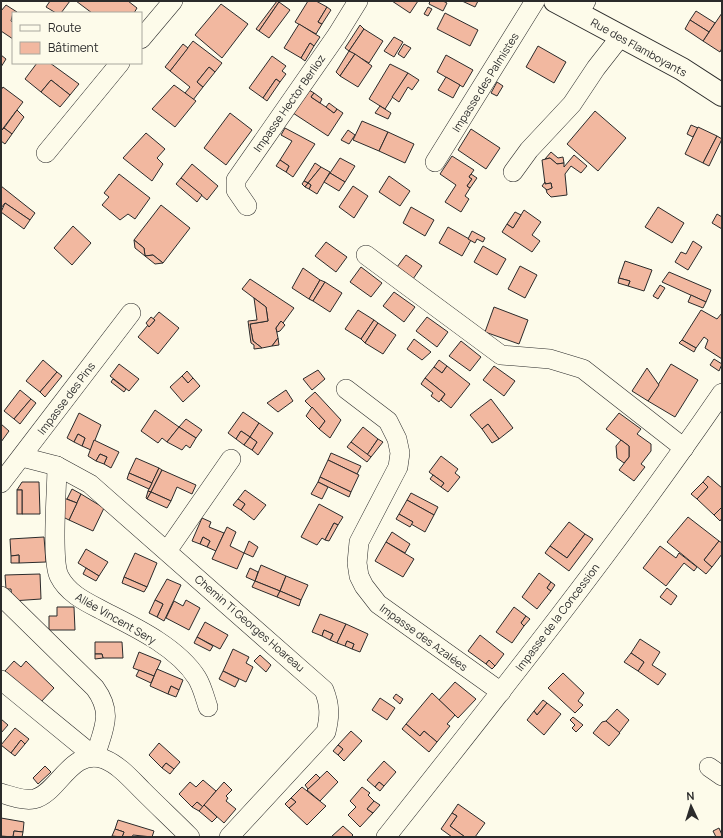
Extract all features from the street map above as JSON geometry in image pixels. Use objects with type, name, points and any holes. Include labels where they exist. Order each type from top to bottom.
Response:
[{"type":"main road","name":"Rue des Flamboyants","points":[[555,1],[582,7],[621,36],[682,69],[722,95]]},
{"type":"street","points":[[142,38],[173,1]]},
{"type":"street","name":"Impasse Hector Berlioz","points":[[247,206],[236,190],[236,180],[337,35],[358,1]]},
{"type":"street","name":"Impasse des Palmistes","points":[[435,162],[535,1]]},
{"type":"street","points":[[513,172],[529,150],[572,104],[596,68],[621,36]]},
{"type":"street","points":[[46,153],[119,64]]},
{"type":"street","points":[[366,255],[501,355],[550,359],[582,369],[684,448]]},
{"type":"street","name":"Impasse des Pins","points":[[1,483],[131,313]]},
{"type":"street","name":"Impasse des Azalées","points":[[346,389],[388,420],[397,439],[400,453],[398,467],[359,542],[357,563],[364,586],[378,604],[501,692]]},
{"type":"street","name":"Impasse de la Concession","points":[[386,837],[501,692],[684,448],[722,393]]},
{"type":"street","name":"Chemin Ti Georges Hoareau","points":[[22,457],[57,466],[90,484],[315,680],[324,690],[329,704],[329,719],[326,732],[229,837]]},
{"type":"street","points":[[167,551],[231,459]]},
{"type":"street","name":"Allée Vincent Sery","points":[[57,466],[56,557],[59,575],[68,589],[78,597],[147,634],[179,658],[197,678],[208,707]]},
{"type":"street","points":[[1,596],[95,688],[101,697],[106,707],[106,721],[95,757]]},
{"type":"street","points":[[1,680],[95,757]]},
{"type":"street","points":[[1,793],[28,799],[36,798],[72,766],[84,759],[95,757],[105,759],[120,769],[190,837]]},
{"type":"building","points":[[50,1],[70,1],[62,12],[54,12],[46,7]]},
{"type":"building","points":[[76,1],[128,1],[137,8],[135,12],[91,12]]},
{"type":"building","points":[[277,1],[279,2],[259,31],[256,29]]},
{"type":"building","points":[[308,1],[316,1],[327,7],[318,22],[322,24],[316,34],[295,22]]},
{"type":"building","points":[[392,1],[418,1],[410,13]]},
{"type":"building","points":[[430,1],[443,1],[447,3],[443,11],[429,4]]},
{"type":"building","points":[[462,1],[478,1],[475,7]]},
{"type":"building","points":[[279,2],[290,10],[269,38],[259,31]]},
{"type":"building","points":[[221,4],[248,24],[222,58],[195,35]]},
{"type":"building","points":[[6,5],[17,12],[12,12],[12,38],[1,31],[1,11]]},
{"type":"building","points":[[327,7],[331,10],[322,24],[318,22]]},
{"type":"building","points":[[428,7],[432,9],[428,16],[424,14]]},
{"type":"building","points":[[696,11],[715,23],[709,32],[690,20]]},
{"type":"building","points":[[445,13],[478,30],[470,46],[437,29]]},
{"type":"building","points":[[722,13],[722,48],[720,52],[703,41]]},
{"type":"building","points":[[690,20],[709,32],[703,41],[685,29]]},
{"type":"building","points":[[299,24],[320,37],[314,46],[310,43],[301,58],[284,48]]},
{"type":"building","points":[[360,25],[364,29],[349,51],[345,48]]},
{"type":"building","points":[[364,29],[383,41],[369,63],[349,51]]},
{"type":"building","points":[[394,37],[403,42],[394,57],[384,51]]},
{"type":"building","points":[[193,41],[222,63],[215,72],[209,67],[197,82],[203,87],[193,100],[185,93],[190,87],[170,71]]},
{"type":"building","points":[[310,43],[314,46],[305,61],[301,58]]},
{"type":"building","points":[[183,44],[188,48],[170,71],[165,67]]},
{"type":"building","points":[[404,44],[411,48],[404,58],[398,54]]},
{"type":"building","points":[[538,46],[566,62],[554,83],[526,67]]},
{"type":"building","points":[[349,51],[355,54],[340,76],[336,72]]},
{"type":"building","points":[[355,54],[372,66],[358,87],[340,76]]},
{"type":"building","points":[[1,55],[6,59],[1,67]]},
{"type":"building","points":[[446,55],[473,70],[463,87],[437,72]]},
{"type":"building","points":[[272,56],[286,66],[282,71],[286,74],[280,82],[276,79],[263,98],[249,88]]},
{"type":"building","points":[[36,64],[51,64],[79,84],[70,95],[51,80],[41,92],[25,79]]},
{"type":"building","points":[[390,64],[408,73],[385,109],[369,99]]},
{"type":"building","points":[[209,67],[215,72],[203,87],[197,82]]},
{"type":"building","points":[[408,73],[419,80],[412,90],[408,87],[399,102],[392,97]]},
{"type":"building","points":[[446,77],[460,85],[453,98],[438,90]]},
{"type":"building","points":[[276,79],[280,82],[267,101],[263,98]]},
{"type":"building","points":[[51,80],[70,95],[60,107],[41,92]]},
{"type":"building","points":[[497,82],[503,86],[497,96],[491,93]]},
{"type":"building","points":[[174,85],[196,101],[175,127],[152,109]]},
{"type":"building","points":[[3,87],[23,102],[1,131],[1,90]]},
{"type":"building","points":[[309,90],[314,93],[311,97],[334,113],[337,109],[343,113],[328,136],[293,113]]},
{"type":"building","points":[[314,93],[322,99],[320,103],[311,97]]},
{"type":"building","points":[[329,103],[337,109],[334,113],[326,107]]},
{"type":"building","points":[[380,106],[391,113],[388,119],[375,113]]},
{"type":"building","points":[[17,110],[24,117],[12,134],[4,128]]},
{"type":"building","points":[[595,111],[626,138],[598,171],[567,144]]},
{"type":"building","points":[[230,113],[252,130],[226,165],[204,148]]},
{"type":"building","points":[[362,121],[388,132],[379,151],[353,140]]},
{"type":"building","points":[[691,125],[698,128],[693,137],[687,134]]},
{"type":"building","points":[[698,127],[717,136],[703,163],[685,154]]},
{"type":"building","points":[[4,128],[12,134],[5,144],[1,141],[1,131]]},
{"type":"building","points":[[285,128],[315,144],[293,177],[286,172],[289,166],[280,160],[292,141],[281,135]]},
{"type":"building","points":[[471,129],[500,148],[486,169],[458,150]]},
{"type":"building","points":[[348,130],[355,135],[349,144],[341,140]]},
{"type":"building","points":[[388,132],[414,144],[405,163],[379,151]]},
{"type":"building","points":[[146,133],[165,149],[157,158],[163,164],[152,181],[123,158]]},
{"type":"building","points":[[717,136],[722,139],[709,166],[703,163]]},
{"type":"building","points":[[551,152],[558,158],[563,157],[564,163],[557,164],[550,158],[545,159]]},
{"type":"building","points":[[574,155],[587,166],[581,173],[571,166],[565,174],[567,195],[551,197],[547,193],[546,189],[552,188],[551,183],[545,184],[542,160],[550,158],[557,164],[564,163],[564,167]]},
{"type":"building","points":[[452,156],[474,170],[469,177],[472,179],[467,186],[470,188],[465,196],[469,199],[461,212],[445,202],[456,185],[440,174]]},
{"type":"building","points":[[340,158],[355,166],[345,182],[330,173]]},
{"type":"building","points":[[280,160],[289,166],[286,172],[276,166]]},
{"type":"building","points":[[315,163],[321,167],[308,183],[304,181]]},
{"type":"building","points":[[192,164],[218,186],[207,200],[181,178]]},
{"type":"building","points":[[321,167],[330,172],[317,194],[309,189],[311,185],[308,183]]},
{"type":"building","points":[[330,173],[345,182],[339,191],[324,182]]},
{"type":"building","points":[[119,174],[150,198],[135,219],[128,214],[120,220],[102,205],[109,197],[104,193]]},
{"type":"building","points":[[471,174],[477,178],[470,188],[467,186],[472,179],[469,177]]},
{"type":"building","points":[[389,176],[410,191],[400,206],[379,192]]},
{"type":"building","points":[[181,178],[202,195],[197,202],[176,184]]},
{"type":"building","points":[[304,181],[308,183],[305,187],[302,184]]},
{"type":"building","points":[[545,182],[545,184],[551,183],[552,188],[547,190],[542,186]]},
{"type":"building","points":[[308,183],[311,185],[309,189],[305,187]]},
{"type":"building","points":[[1,186],[35,213],[30,220],[5,203],[1,208]]},
{"type":"building","points":[[353,186],[368,196],[354,218],[339,207]]},
{"type":"building","points":[[5,203],[30,220],[24,229],[1,212]]},
{"type":"building","points":[[161,205],[190,228],[163,263],[153,255],[145,256],[144,248],[134,240]]},
{"type":"building","points":[[411,207],[434,220],[425,236],[403,223]]},
{"type":"building","points":[[658,207],[684,223],[672,243],[645,227]]},
{"type":"building","points":[[524,210],[541,222],[532,235],[540,241],[532,252],[502,232],[507,224],[513,228]]},
{"type":"building","points":[[515,212],[521,215],[513,228],[507,224]]},
{"type":"building","points":[[717,214],[722,217],[722,229],[712,223]]},
{"type":"building","points":[[73,226],[91,243],[72,265],[54,248]]},
{"type":"building","points":[[448,227],[471,240],[462,256],[439,243]]},
{"type":"building","points":[[472,231],[485,238],[483,242],[477,239],[475,243],[468,239]]},
{"type":"building","points":[[134,240],[144,248],[145,256],[135,248]]},
{"type":"building","points":[[693,241],[702,247],[688,270],[675,262],[681,252],[686,254]]},
{"type":"building","points":[[326,242],[347,257],[336,272],[315,256]]},
{"type":"building","points":[[483,246],[506,259],[497,275],[474,262]]},
{"type":"building","points":[[153,255],[163,263],[155,264],[145,256]]},
{"type":"building","points":[[406,255],[422,266],[413,279],[397,267]]},
{"type":"building","points":[[625,261],[652,270],[644,291],[628,286],[630,281],[619,278]]},
{"type":"building","points":[[520,266],[537,275],[525,298],[508,289]]},
{"type":"building","points":[[361,267],[382,283],[371,297],[350,282]]},
{"type":"building","points":[[303,268],[320,280],[309,299],[292,288]]},
{"type":"building","points":[[669,272],[711,290],[706,302],[662,282]]},
{"type":"building","points":[[619,278],[630,281],[628,286],[618,283]]},
{"type":"building","points":[[250,279],[294,308],[283,323],[281,321],[276,328],[278,338],[272,346],[262,348],[253,341],[250,324],[268,321],[266,307],[242,289]]},
{"type":"building","points":[[320,280],[325,282],[313,301],[309,299]]},
{"type":"building","points":[[325,282],[342,293],[330,312],[313,301]]},
{"type":"building","points":[[660,285],[665,288],[658,299],[653,296]]},
{"type":"building","points":[[394,292],[415,307],[404,322],[383,306]]},
{"type":"building","points":[[691,295],[706,302],[703,308],[688,302]]},
{"type":"building","points":[[254,298],[266,307],[268,321],[250,324],[253,341],[262,348],[254,349],[254,345],[251,343],[248,321],[257,320]]},
{"type":"building","points":[[494,307],[528,320],[519,344],[485,332]]},
{"type":"building","points":[[358,310],[374,320],[361,339],[345,329]]},
{"type":"building","points":[[701,310],[717,319],[722,313],[722,359],[705,348],[708,340],[704,337],[696,348],[682,340]]},
{"type":"building","points":[[159,312],[179,328],[158,354],[138,337],[148,325],[149,327],[155,320],[153,319]]},
{"type":"building","points":[[151,317],[155,320],[149,327],[146,323]]},
{"type":"building","points":[[427,317],[448,332],[437,347],[416,331]]},
{"type":"building","points":[[374,320],[378,323],[365,343],[361,339]]},
{"type":"building","points":[[281,321],[285,325],[280,331],[277,332],[276,328]]},
{"type":"building","points":[[378,323],[396,335],[383,354],[365,343]]},
{"type":"building","points":[[278,338],[279,345],[272,346]]},
{"type":"building","points":[[414,339],[431,352],[422,360],[407,349]]},
{"type":"building","points":[[682,340],[696,348],[694,352],[679,343]]},
{"type":"building","points":[[461,341],[481,357],[470,371],[449,356]]},
{"type":"building","points":[[714,359],[722,364],[719,371],[710,365]]},
{"type":"building","points":[[43,360],[57,372],[40,392],[26,381]]},
{"type":"building","points":[[439,360],[447,366],[442,373],[434,367]]},
{"type":"building","points":[[119,364],[139,379],[129,391],[110,376]]},
{"type":"building","points":[[671,364],[698,380],[675,417],[648,401]]},
{"type":"building","points":[[447,366],[470,384],[451,408],[441,400],[445,394],[425,378],[434,367],[442,373]]},
{"type":"building","points":[[494,366],[515,381],[504,396],[483,380]]},
{"type":"building","points":[[647,368],[659,385],[648,401],[632,391]]},
{"type":"building","points":[[318,370],[325,379],[312,390],[303,379]]},
{"type":"building","points":[[187,371],[193,378],[188,383],[182,376]]},
{"type":"building","points":[[57,372],[62,376],[45,397],[40,392]]},
{"type":"building","points":[[182,376],[188,383],[193,378],[200,386],[183,402],[170,387]]},
{"type":"building","points":[[425,378],[445,394],[439,402],[431,396],[433,393],[421,384]]},
{"type":"building","points":[[113,379],[126,389],[124,392],[111,382]]},
{"type":"building","points":[[20,390],[31,399],[14,419],[4,411]]},
{"type":"building","points":[[286,390],[293,401],[278,412],[267,403]]},
{"type":"building","points":[[315,392],[341,420],[330,438],[319,429],[325,421],[305,401]]},
{"type":"building","points":[[31,399],[36,403],[20,424],[14,419]]},
{"type":"building","points":[[491,399],[513,428],[499,439],[488,424],[482,429],[470,415]]},
{"type":"building","points":[[312,407],[325,421],[319,429],[306,416]]},
{"type":"building","points":[[155,410],[179,427],[167,442],[162,438],[158,443],[141,431]]},
{"type":"building","points":[[243,412],[259,423],[250,437],[241,431],[236,439],[228,433]]},
{"type":"building","points":[[79,413],[101,425],[91,450],[82,446],[85,438],[78,434],[74,442],[67,438]]},
{"type":"building","points":[[619,413],[641,429],[637,434],[651,444],[651,451],[641,464],[645,467],[634,481],[619,470],[629,457],[629,446],[606,429]]},
{"type":"building","points":[[186,419],[202,430],[196,438],[179,427]]},
{"type":"building","points":[[259,423],[273,433],[258,455],[252,450],[257,442],[250,437]]},
{"type":"building","points":[[1,424],[9,431],[1,442]]},
{"type":"building","points":[[488,424],[499,439],[492,443],[482,429]]},
{"type":"building","points":[[179,427],[196,438],[190,448],[186,445],[182,450],[167,442]]},
{"type":"building","points":[[363,427],[378,439],[367,455],[351,442]]},
{"type":"building","points":[[241,431],[250,437],[244,445],[236,439]]},
{"type":"building","points":[[78,434],[85,438],[82,446],[74,442]]},
{"type":"building","points":[[250,437],[257,442],[252,450],[244,445]]},
{"type":"building","points":[[378,439],[383,442],[371,457],[367,455]]},
{"type":"building","points":[[94,440],[119,452],[111,468],[104,464],[107,457],[100,454],[96,461],[88,456]]},
{"type":"building","points":[[621,440],[629,446],[629,457],[624,463],[617,458],[616,446]]},
{"type":"building","points":[[351,442],[371,457],[367,462],[347,447]]},
{"type":"building","points":[[331,453],[361,466],[357,474],[328,460]]},
{"type":"building","points":[[100,454],[107,457],[104,464],[96,461]]},
{"type":"building","points":[[441,456],[458,469],[455,473],[460,477],[448,492],[441,487],[444,483],[429,472]]},
{"type":"building","points":[[136,458],[159,468],[152,483],[129,473]]},
{"type":"building","points":[[328,460],[359,475],[351,492],[320,477]]},
{"type":"building","points":[[159,468],[162,470],[151,492],[148,491]]},
{"type":"building","points":[[162,470],[196,485],[192,494],[177,487],[171,501],[151,492]]},
{"type":"building","points":[[129,473],[152,483],[149,489],[127,479]]},
{"type":"building","points":[[433,475],[444,483],[441,487],[430,479]]},
{"type":"building","points":[[708,476],[722,488],[722,507],[714,515],[697,499],[708,487],[703,482]]},
{"type":"building","points":[[320,477],[351,492],[349,497],[318,482]]},
{"type":"building","points":[[22,482],[39,482],[40,514],[22,514],[22,490],[17,490]]},
{"type":"building","points":[[318,482],[328,487],[322,499],[311,494]]},
{"type":"building","points":[[703,482],[708,487],[697,499],[691,494]]},
{"type":"building","points":[[72,489],[81,494],[77,503],[67,499]]},
{"type":"building","points":[[17,490],[22,490],[22,514],[17,514]]},
{"type":"building","points":[[245,490],[266,505],[254,520],[241,510],[245,504],[238,499]]},
{"type":"building","points":[[148,491],[151,492],[147,499],[146,498]]},
{"type":"building","points":[[151,492],[171,501],[167,508],[147,499]]},
{"type":"building","points":[[411,493],[438,507],[434,515],[407,500]]},
{"type":"building","points":[[81,494],[104,508],[93,531],[69,520]]},
{"type":"building","points":[[61,497],[77,503],[69,520],[61,516]]},
{"type":"building","points":[[238,499],[245,504],[241,510],[233,505]]},
{"type":"building","points":[[407,500],[434,515],[425,532],[411,524],[413,522],[399,514]]},
{"type":"building","points":[[319,504],[343,517],[338,525],[334,523],[325,540],[322,538],[317,545],[301,537]]},
{"type":"building","points":[[722,507],[722,518],[720,521],[714,515]]},
{"type":"building","points":[[399,514],[413,522],[410,527],[396,519]]},
{"type":"building","points":[[688,517],[719,541],[704,560],[712,567],[706,574],[667,542]]},
{"type":"building","points":[[202,518],[211,522],[209,527],[224,533],[216,551],[207,547],[210,541],[203,537],[200,544],[192,541]]},
{"type":"building","points":[[569,522],[585,534],[567,558],[550,546]]},
{"type":"building","points":[[334,523],[338,525],[329,541],[325,540]]},
{"type":"building","points":[[227,527],[236,532],[230,546],[244,553],[237,569],[212,559]]},
{"type":"building","points":[[392,532],[410,544],[405,553],[386,542]]},
{"type":"building","points":[[585,534],[593,539],[569,571],[545,553],[550,546],[567,558]]},
{"type":"building","points":[[44,537],[46,562],[19,563],[19,555],[11,556],[10,539]]},
{"type":"building","points":[[203,537],[210,541],[207,547],[200,544]]},
{"type":"building","points":[[249,541],[258,547],[253,557],[244,553]]},
{"type":"building","points":[[719,541],[722,543],[722,554],[712,567],[704,560]]},
{"type":"building","points":[[386,542],[414,559],[403,577],[375,561]]},
{"type":"building","points":[[660,546],[676,558],[679,553],[697,567],[694,571],[684,563],[666,586],[643,568]]},
{"type":"building","points":[[86,549],[108,562],[99,576],[78,563]]},
{"type":"building","points":[[135,553],[157,563],[147,587],[124,577]]},
{"type":"building","points":[[19,555],[19,563],[11,563],[11,556]]},
{"type":"building","points":[[261,565],[286,576],[280,591],[255,581]]},
{"type":"building","points":[[86,568],[99,576],[96,581],[83,574]]},
{"type":"building","points":[[250,568],[258,572],[255,581],[246,577]]},
{"type":"building","points":[[539,573],[551,582],[547,588],[551,591],[537,609],[522,597]]},
{"type":"building","points":[[40,574],[41,599],[12,601],[11,589],[6,589],[5,575]]},
{"type":"building","points":[[286,576],[308,585],[301,600],[280,591]]},
{"type":"building","points":[[124,577],[147,587],[144,592],[122,583]]},
{"type":"building","points":[[167,579],[181,585],[164,621],[157,617],[163,604],[155,600]]},
{"type":"building","points":[[255,581],[280,591],[277,597],[252,587]]},
{"type":"building","points":[[551,582],[555,585],[551,591],[547,588]]},
{"type":"building","points":[[667,588],[677,596],[671,605],[660,597]]},
{"type":"building","points":[[280,591],[301,600],[299,606],[277,597]]},
{"type":"building","points":[[155,600],[163,604],[157,617],[149,613]]},
{"type":"building","points":[[186,600],[200,608],[189,630],[166,618],[174,601],[183,606]]},
{"type":"building","points":[[57,607],[74,607],[75,630],[49,630],[49,616],[57,616]]},
{"type":"building","points":[[514,607],[526,616],[521,623],[524,626],[512,643],[496,632]]},
{"type":"building","points":[[320,614],[346,624],[337,643],[330,640],[333,634],[324,630],[322,636],[312,632]]},
{"type":"building","points":[[526,616],[530,619],[524,626],[521,623]]},
{"type":"building","points":[[205,622],[228,635],[220,649],[197,637]]},
{"type":"building","points":[[346,624],[368,634],[360,652],[352,649],[354,644],[347,641],[345,646],[337,643]]},
{"type":"building","points":[[324,630],[333,634],[330,640],[322,636]]},
{"type":"building","points":[[480,635],[504,654],[495,666],[489,660],[486,664],[468,651]]},
{"type":"building","points":[[197,637],[213,646],[210,651],[194,643]]},
{"type":"building","points":[[640,639],[660,652],[652,665],[666,674],[658,685],[638,671],[644,662],[631,653]]},
{"type":"building","points":[[347,641],[354,644],[352,649],[345,646]]},
{"type":"building","points":[[95,642],[122,642],[123,658],[103,658],[102,654],[95,654]]},
{"type":"building","points":[[233,649],[249,657],[246,663],[253,667],[246,682],[223,671]]},
{"type":"building","points":[[139,652],[161,661],[154,676],[133,668]]},
{"type":"building","points":[[631,653],[644,662],[638,671],[624,662]]},
{"type":"building","points":[[95,654],[102,654],[103,658],[95,659]]},
{"type":"building","points":[[260,655],[271,665],[266,672],[254,661]]},
{"type":"building","points":[[489,660],[495,666],[492,669],[486,664]]},
{"type":"building","points":[[14,661],[21,667],[26,661],[54,688],[40,703],[5,671]]},
{"type":"building","points":[[157,669],[183,680],[179,690],[171,686],[168,694],[150,686]]},
{"type":"building","points":[[139,670],[154,676],[151,683],[136,676]]},
{"type":"building","points":[[223,671],[239,679],[235,687],[219,679]]},
{"type":"building","points":[[563,673],[584,693],[578,701],[583,705],[575,713],[548,688]]},
{"type":"building","points":[[455,682],[476,699],[458,718],[439,700]]},
{"type":"building","points":[[171,686],[179,690],[176,697],[168,694]]},
{"type":"building","points":[[432,693],[455,715],[447,724],[450,726],[437,742],[424,731],[420,736],[406,724]]},
{"type":"building","points":[[396,694],[403,699],[400,704],[393,698]]},
{"type":"building","points":[[380,698],[395,708],[387,720],[372,710]]},
{"type":"building","points":[[543,700],[547,703],[537,715],[534,711]]},
{"type":"building","points":[[547,703],[561,714],[544,735],[527,720],[534,711],[537,715]]},
{"type":"building","points":[[617,709],[629,720],[619,733],[606,721]]},
{"type":"building","points":[[573,717],[583,725],[576,732],[572,728],[575,725],[570,720]]},
{"type":"building","points":[[1,719],[8,725],[1,733]]},
{"type":"building","points":[[606,721],[620,733],[609,746],[593,733],[602,722]]},
{"type":"building","points":[[406,724],[420,736],[424,731],[437,742],[429,752],[402,729]]},
{"type":"building","points":[[15,728],[29,739],[25,744],[21,740],[11,753],[1,745]]},
{"type":"building","points":[[351,731],[362,741],[344,761],[338,755],[343,749],[338,745]]},
{"type":"building","points":[[21,740],[25,744],[15,756],[11,753]]},
{"type":"building","points":[[159,743],[180,762],[174,769],[166,763],[162,768],[149,755]]},
{"type":"building","points":[[338,745],[343,749],[338,755],[333,751]]},
{"type":"building","points":[[384,761],[396,772],[384,786],[379,782],[375,787],[367,780]]},
{"type":"building","points":[[166,763],[174,769],[170,774],[162,768]]},
{"type":"building","points":[[45,766],[51,772],[38,784],[33,778]]},
{"type":"building","points":[[327,771],[338,782],[320,801],[307,790]]},
{"type":"building","points":[[316,774],[320,778],[308,789],[305,785]]},
{"type":"building","points":[[203,780],[216,791],[203,807],[197,802],[192,807],[179,794],[190,782],[196,787]]},
{"type":"building","points":[[224,782],[232,790],[226,796],[228,798],[226,801],[236,809],[224,823],[204,805]]},
{"type":"building","points":[[379,782],[384,786],[380,791],[375,787]]},
{"type":"building","points":[[302,787],[326,806],[307,825],[289,808],[296,802],[291,798]]},
{"type":"building","points":[[362,787],[370,793],[368,795],[374,801],[367,809],[373,813],[360,827],[348,815],[356,807],[350,801]]},
{"type":"building","points":[[291,798],[296,802],[289,808],[285,804]]},
{"type":"building","points":[[374,801],[380,805],[373,813],[367,809]]},
{"type":"building","points":[[197,802],[203,807],[199,811],[192,807]]},
{"type":"building","points":[[458,804],[485,823],[475,837],[465,837],[450,826],[457,816],[452,813]]},
{"type":"building","points":[[204,805],[217,817],[212,822],[199,811]]},
{"type":"building","points":[[452,813],[457,816],[450,826],[465,837],[452,837],[441,829]]},
{"type":"building","points":[[1,818],[24,822],[23,832],[14,831],[13,837],[1,836]]},
{"type":"building","points":[[118,820],[154,831],[152,837],[133,835],[132,837],[122,837],[124,832],[115,829]]},
{"type":"building","points":[[343,826],[353,835],[351,837],[331,837]]},
{"type":"building","points":[[719,828],[722,837],[716,837],[713,831]]},
{"type":"building","points":[[115,829],[124,832],[122,837],[112,836]]},
{"type":"building","points":[[14,831],[23,832],[22,837],[13,837]]}]
